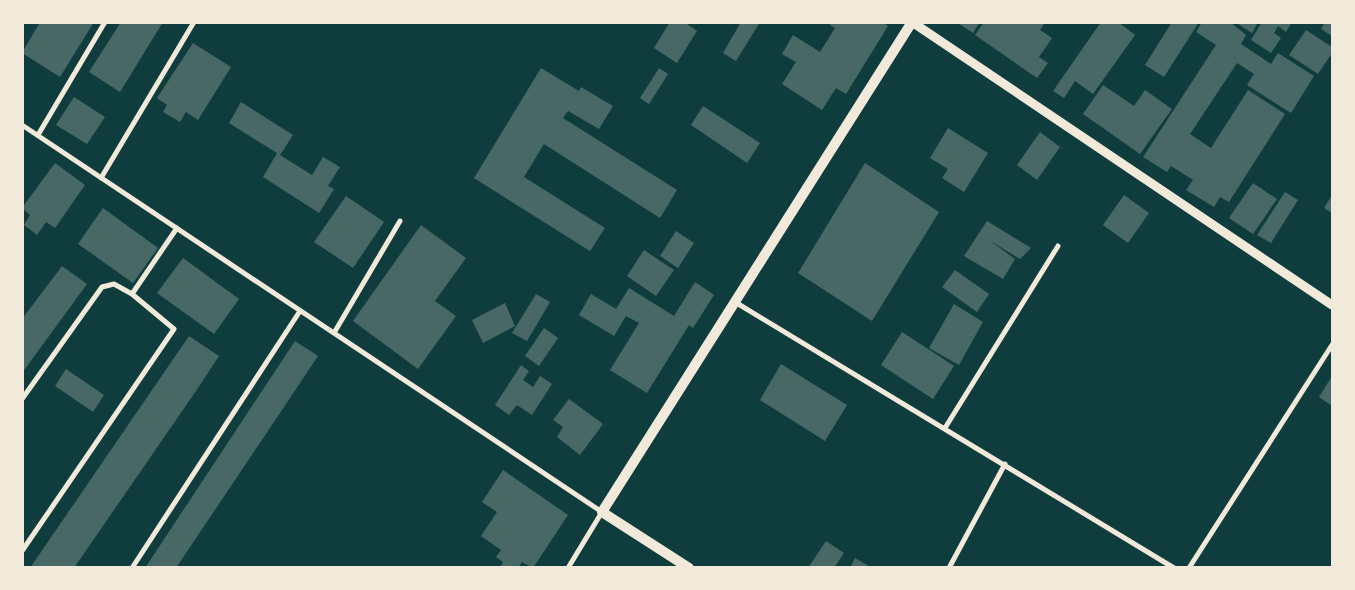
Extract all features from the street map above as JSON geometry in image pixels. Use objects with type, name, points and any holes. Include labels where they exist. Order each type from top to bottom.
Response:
[{"type":"main road","points":[[689,568],[602,512],[912,22]]},
{"type":"street","points":[[38,136],[104,22]]},
{"type":"street","points":[[101,178],[194,22]]},
{"type":"street","points":[[912,22],[1332,305]]},
{"type":"street","points":[[22,125],[602,512],[568,568]]},
{"type":"street","points":[[334,333],[400,221]]},
{"type":"street","points":[[132,294],[177,228]]},
{"type":"street","points":[[945,428],[1058,246]]},
{"type":"street","points":[[22,399],[102,287],[114,284],[132,294],[174,328],[22,551]]},
{"type":"street","points":[[735,302],[1174,568]]},
{"type":"street","points":[[132,568],[300,311]]},
{"type":"street","points":[[1189,568],[1332,345]]},
{"type":"street","points":[[949,568],[1004,464]]},
{"type":"building","points":[[40,22],[94,22],[60,77],[22,53]]},
{"type":"building","points":[[121,22],[163,22],[120,92],[89,72]]},
{"type":"building","points":[[670,22],[684,22],[697,31],[677,63],[654,48]]},
{"type":"building","points":[[741,22],[760,22],[736,61],[723,53]]},
{"type":"building","points":[[832,22],[882,22],[888,26],[846,94],[836,88],[822,110],[782,84],[796,62],[782,54],[793,35],[820,52],[835,28],[830,25]]},
{"type":"building","points":[[956,22],[980,22],[973,33]]},
{"type":"building","points":[[984,22],[1041,22],[1044,24],[1040,30],[1052,38],[1039,57],[1048,63],[1037,78],[975,35]]},
{"type":"building","points":[[1101,22],[1118,22],[1135,35],[1093,94],[1075,81],[1064,98],[1053,91]]},
{"type":"building","points":[[1172,22],[1199,22],[1164,77],[1145,65]]},
{"type":"building","points":[[1202,22],[1230,22],[1246,35],[1241,44],[1271,64],[1278,53],[1314,76],[1291,113],[1247,85],[1254,74],[1237,63],[1190,134],[1211,148],[1248,90],[1285,114],[1229,202],[1220,197],[1214,207],[1186,190],[1193,180],[1171,166],[1167,172],[1143,157],[1216,45],[1196,32]]},
{"type":"building","points":[[1235,22],[1258,22],[1252,33]]},
{"type":"building","points":[[1262,22],[1292,22],[1286,32],[1278,26],[1274,33],[1281,38],[1271,53],[1251,40]]},
{"type":"building","points":[[1325,22],[1332,22],[1332,36],[1321,29]]},
{"type":"building","points":[[1306,30],[1332,47],[1332,53],[1318,74],[1289,55]]},
{"type":"building","points":[[193,43],[231,67],[198,120],[186,112],[180,122],[163,112],[167,105],[157,98]]},
{"type":"building","points":[[541,68],[579,91],[581,87],[613,106],[599,129],[568,111],[563,118],[677,190],[660,218],[544,144],[524,177],[605,228],[590,251],[474,178]]},
{"type":"building","points":[[659,68],[668,74],[649,104],[640,98]]},
{"type":"building","points":[[1103,85],[1134,106],[1145,90],[1172,109],[1140,154],[1083,114]]},
{"type":"building","points":[[74,97],[105,117],[87,144],[56,125]]},
{"type":"building","points":[[241,102],[293,135],[280,155],[312,175],[323,157],[340,167],[328,186],[334,189],[319,213],[263,177],[277,153],[229,123]]},
{"type":"building","points":[[703,106],[760,143],[747,163],[691,125]]},
{"type":"building","points":[[948,128],[988,153],[964,192],[942,178],[948,169],[930,158]]},
{"type":"building","points":[[1040,132],[1060,147],[1037,180],[1017,165]]},
{"type":"building","points":[[55,163],[85,185],[55,228],[46,222],[37,235],[24,225],[30,215],[22,208]]},
{"type":"building","points":[[865,163],[939,212],[872,321],[798,273]]},
{"type":"building","points":[[1253,183],[1277,199],[1253,234],[1229,218]]},
{"type":"building","points":[[1285,192],[1298,200],[1271,243],[1257,235]]},
{"type":"building","points":[[1124,195],[1149,213],[1128,243],[1103,225]]},
{"type":"building","points":[[1332,195],[1332,213],[1324,208]]},
{"type":"building","points":[[346,196],[384,222],[353,268],[314,242]]},
{"type":"building","points":[[103,208],[158,248],[133,283],[78,244]]},
{"type":"building","points":[[987,221],[1031,248],[1020,259],[989,240],[1015,259],[1003,279],[964,256]]},
{"type":"building","points":[[421,225],[466,258],[435,301],[456,316],[418,369],[353,321]]},
{"type":"building","points":[[676,231],[694,243],[678,268],[660,256]]},
{"type":"building","points":[[644,250],[674,270],[656,296],[627,276]]},
{"type":"building","points":[[183,258],[239,299],[214,334],[157,293]]},
{"type":"building","points":[[62,266],[87,284],[22,373],[22,319]]},
{"type":"building","points":[[955,270],[989,294],[977,312],[942,287]]},
{"type":"building","points":[[695,282],[714,295],[693,328],[689,325],[647,393],[610,370],[639,323],[626,316],[614,336],[579,315],[591,294],[616,309],[629,288],[674,316]]},
{"type":"building","points":[[536,294],[550,302],[527,341],[512,333]]},
{"type":"building","points":[[505,303],[515,326],[483,343],[472,320]]},
{"type":"building","points":[[954,304],[983,322],[959,365],[929,348]]},
{"type":"building","points":[[544,328],[558,338],[539,366],[525,356]]},
{"type":"building","points":[[902,332],[954,366],[933,399],[881,365]]},
{"type":"building","points":[[189,336],[219,356],[198,388],[74,568],[30,568]]},
{"type":"building","points":[[295,341],[318,356],[176,568],[145,568]]},
{"type":"building","points":[[781,364],[847,405],[825,441],[760,400]]},
{"type":"building","points":[[521,365],[529,371],[523,380],[533,387],[540,376],[552,384],[532,415],[517,405],[509,415],[495,405]]},
{"type":"building","points":[[66,369],[104,395],[93,412],[55,386]]},
{"type":"building","points":[[1332,376],[1332,406],[1319,397]]},
{"type":"building","points":[[569,399],[603,424],[580,455],[557,437],[563,427],[553,420]]},
{"type":"building","points":[[503,470],[568,515],[533,568],[522,562],[518,568],[500,568],[503,562],[496,557],[501,550],[481,536],[497,512],[482,502]]},
{"type":"building","points":[[826,541],[844,553],[834,568],[808,568]]},
{"type":"building","points":[[855,558],[872,568],[850,568]]}]
